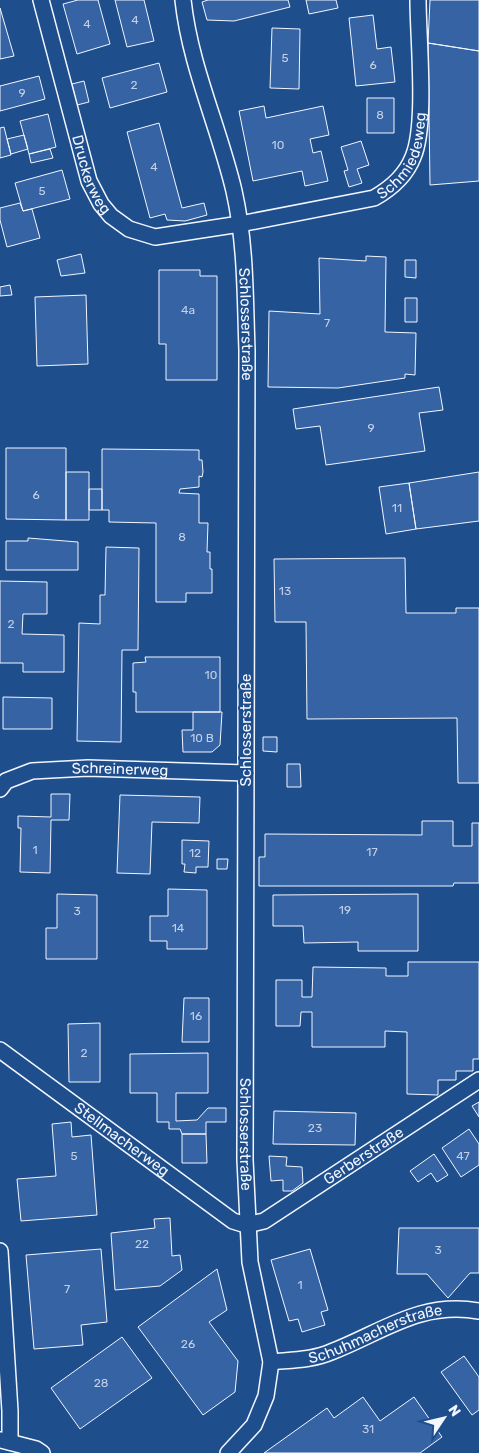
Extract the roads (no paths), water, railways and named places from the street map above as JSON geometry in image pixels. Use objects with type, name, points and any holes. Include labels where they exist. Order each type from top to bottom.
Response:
[{"type":"street","name":"Druckerweg","points":[[41,0],[88,181],[101,204],[111,216],[129,229],[155,237],[240,224]]},
{"type":"street","name":"Schlosserstraße","points":[[183,0],[187,32],[233,190],[244,247],[249,424],[244,1160],[246,1225],[250,1262],[271,1362],[266,1396],[254,1425],[228,1453]]},
{"type":"street","name":"Schmiedeweg","points":[[240,224],[374,198],[387,191],[404,172],[414,156],[420,123],[418,0]]},
{"type":"street","name":"Schreinerweg","points":[[0,789],[6,781],[32,771],[74,768],[246,773]]},
{"type":"street","name":"Stellmacherweg","points":[[0,1050],[233,1221],[246,1225]]},
{"type":"street","name":"Gerberstraße","points":[[246,1225],[264,1221],[479,1080]]},
{"type":"street","points":[[0,1251],[11,1418],[5,1441],[36,1449],[42,1453]]},
{"type":"street","name":"Schuhmacherstraße","points":[[271,1362],[330,1353],[391,1323],[431,1312],[462,1308],[479,1311]]}]
